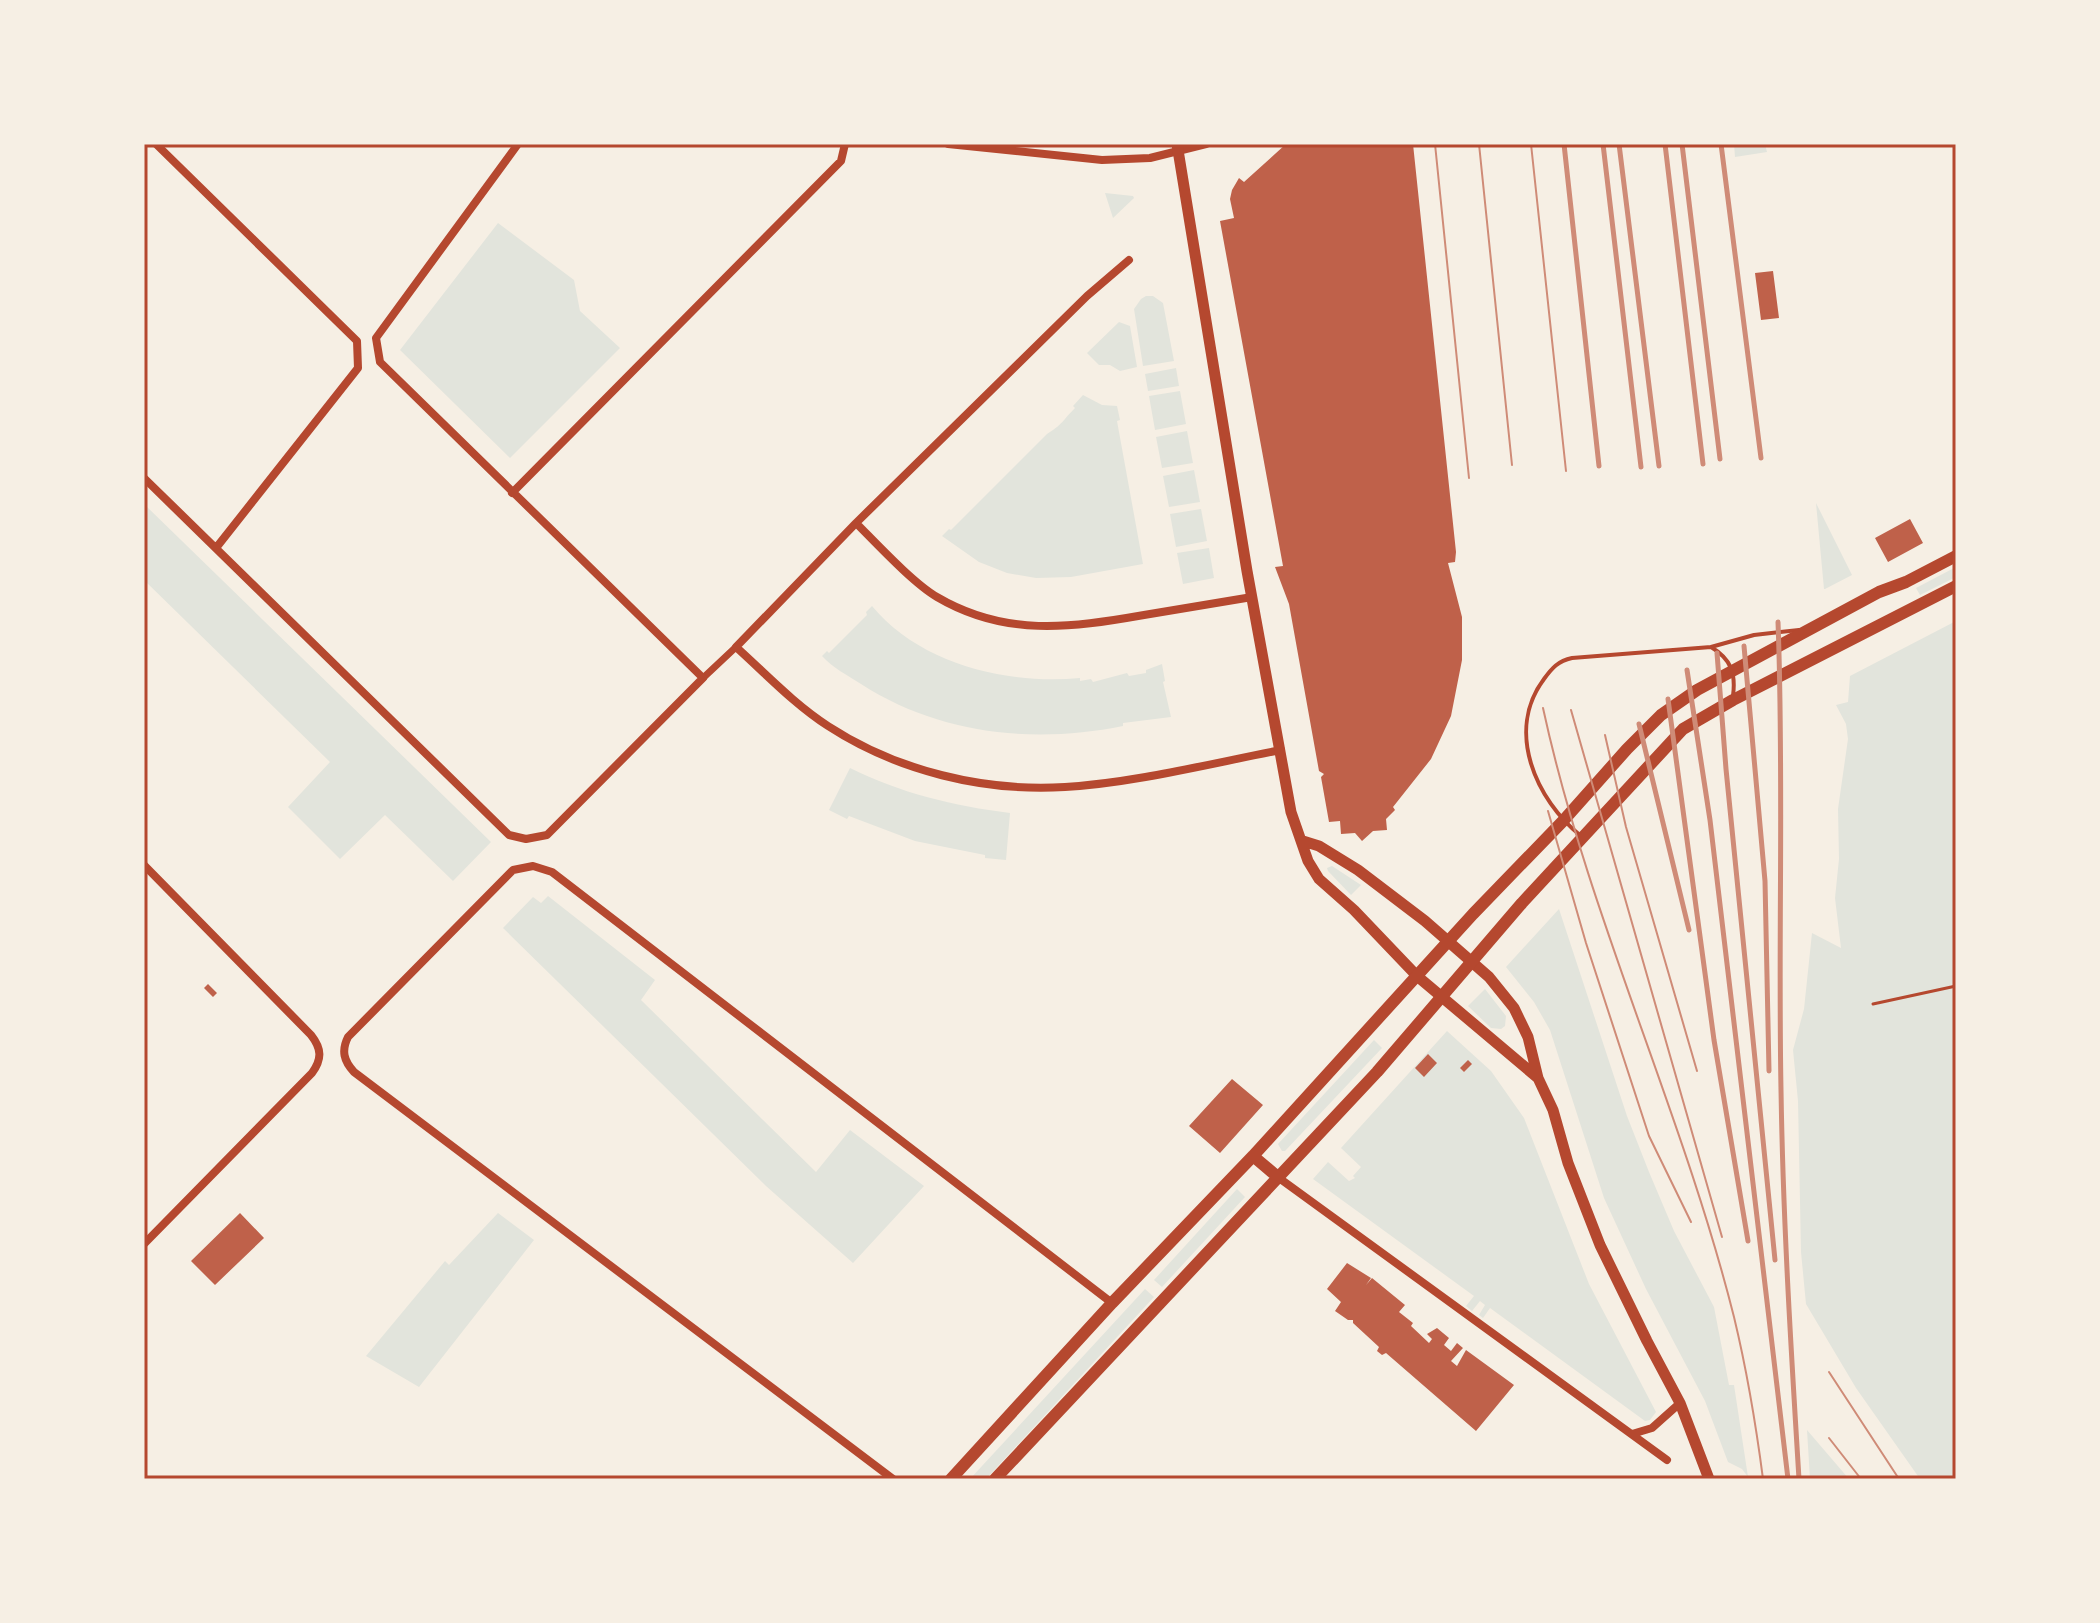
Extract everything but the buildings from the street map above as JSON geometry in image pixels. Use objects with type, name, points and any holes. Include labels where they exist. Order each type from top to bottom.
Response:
[{"type":"main road","points":[[951,1479],[1112,1303],[1253,1156],[1449,940],[1544,842],[1560,817],[1661,715],[1790,635],[1809,631],[1879,592],[1956,556]]},
{"type":"main road","points":[[995,1479],[1279,1178],[1552,871],[1683,729],[1733,700],[1956,586]]},
{"type":"main road","points":[[1253,1156],[1279,1178]]},
{"type":"street","points":[[156,144],[357,341],[358,368],[216,548]]},
{"type":"street","points":[[518,144],[376,338],[380,362],[703,678]]},
{"type":"street","points":[[512,493],[841,161],[845,144]]},
{"type":"street","points":[[948,144],[1102,160],[1150,158],[1176,148],[1206,144]]},
{"type":"street","points":[[1176,148],[1291,812],[1308,861],[1319,879],[1354,910],[1417,976],[1538,1078]]},
{"type":"street","points":[[144,478],[509,835],[533,839],[551,832],[856,523],[1087,296],[1129,260]]},
{"type":"street","points":[[856,523],[935,596],[976,615],[1013,625],[1046,628],[1085,625],[1252,597]]},
{"type":"street","points":[[736,647],[830,728],[891,759],[954,778],[1014,786],[1063,787],[1281,750]]},
{"type":"street","points":[[1303,841],[1319,846],[1358,870],[1449,940],[1489,977],[1514,1008],[1528,1037],[1538,1078],[1553,1110],[1568,1163],[1600,1245],[1680,1403],[1709,1479]]},
{"type":"street","points":[[144,865],[311,1035],[319,1047],[320,1056],[312,1073],[144,1244]]},
{"type":"street","points":[[893,1479],[354,1072],[344,1055],[348,1037],[513,870],[533,866],[552,872],[1112,1303]]},
{"type":"street","points":[[1279,1178],[1667,1460]]},
{"type":"street","points":[[1632,1434],[1652,1428],[1680,1403]]},
{"type":"lane","points":[[1583,837],[1560,817],[1530,764],[1527,714],[1532,696],[1553,667],[1562,660],[1572,658],[1711,647],[1754,635],[1790,635]]},
{"type":"lane","points":[[1711,647],[1723,654],[1734,670],[1733,700]]},
{"type":"path","points":[[1873,1004],[1956,986]]},
{"type":"shaded area","points":[[1734,144],[1765,144],[1767,152],[1735,157]]},
{"type":"shaded area","points":[[1105,193],[1133,196],[1134,198],[1113,218]]},
{"type":"shaded area","points":[[498,223],[574,280],[580,311],[620,348],[510,458],[400,350]]},
{"type":"shaded area","points":[[1146,296],[1153,296],[1163,303],[1174,361],[1143,366],[1134,309]]},
{"type":"shaded area","points":[[1119,322],[1130,326],[1137,367],[1120,371],[1110,365],[1099,365],[1087,353]]},
{"type":"shaded area","points":[[1176,368],[1179,386],[1148,391],[1145,374]]},
{"type":"shaded area","points":[[1180,391],[1186,424],[1155,430],[1149,396]]},
{"type":"shaded area","points":[[1083,395],[1102,405],[1117,406],[1120,420],[1117,421],[1143,564],[1071,577],[1036,578],[1007,573],[979,562],[942,536],[1059,425]]},
{"type":"shaded area","points":[[1187,431],[1193,463],[1162,468],[1156,437]]},
{"type":"shaded area","points":[[1194,470],[1200,502],[1169,507],[1163,476]]},
{"type":"shaded area","points":[[1816,503],[1852,575],[1825,589],[1824,589]]},
{"type":"shaded area","points":[[144,504],[491,842],[453,881],[385,815],[340,859],[288,807],[330,762],[144,580]]},
{"type":"shaded area","points":[[1201,509],[1207,541],[1176,547],[1170,514]]},
{"type":"shaded area","points":[[1209,548],[1214,578],[1183,584],[1177,553]]},
{"type":"shaded area","points":[[1956,567],[1956,577],[1920,595],[1916,588]]},
{"type":"shaded area","points":[[872,606],[891,626],[939,656],[994,673],[1022,678],[1091,679],[1093,682],[1127,673],[1129,676],[1146,673],[1146,670],[1162,664],[1171,717],[1090,731],[1022,734],[989,731],[923,715],[861,684],[822,656],[827,651],[829,653],[867,615]]},
{"type":"shaded area","points":[[1956,621],[1956,1479],[1920,1479],[1856,1388],[1806,1304],[1793,1050],[1804,1009],[1812,933],[1841,948],[1835,898],[1839,859],[1838,809],[1848,739],[1846,724],[1836,705],[1848,702],[1850,676]]},
{"type":"shaded area","points":[[850,768],[888,785],[928,797],[1010,813],[1006,860],[915,841],[829,810]]},
{"type":"shaded area","points":[[1332,866],[1361,885],[1351,895],[1328,871],[1327,868]]},
{"type":"shaded area","points":[[548,896],[655,980],[641,1000],[816,1172],[850,1130],[924,1186],[853,1263],[766,1186],[503,928],[533,897],[541,903]]},
{"type":"shaded area","points":[[1559,909],[1627,1116],[1674,1231],[1714,1307],[1729,1385],[1734,1385],[1748,1477],[1742,1469],[1728,1462],[1705,1401],[1646,1289],[1604,1198],[1550,1030],[1534,1002],[1506,967]]},
{"type":"shaded area","points":[[1485,989],[1506,1016],[1505,1026],[1501,1029],[1491,1028],[1468,1006]]},
{"type":"shaded area","points":[[1447,1031],[1491,1071],[1524,1118],[1589,1284],[1656,1412],[1650,1420],[1645,1421],[1490,1308],[1483,1318],[1479,1315],[1485,1305],[1480,1301],[1472,1311],[1466,1306],[1474,1296],[1313,1179],[1328,1162],[1349,1181],[1355,1178],[1353,1176],[1361,1167],[1341,1148]]},
{"type":"shaded area","points":[[1374,1040],[1382,1048],[1282,1151],[1278,1144]]},
{"type":"shaded area","points":[[1237,1189],[1245,1197],[1162,1287],[1154,1280]]},
{"type":"shaded area","points":[[498,1213],[534,1240],[419,1387],[366,1356],[445,1261],[449,1265]]},
{"type":"shaded area","points":[[1145,1289],[1154,1297],[986,1479],[970,1479]]},
{"type":"shaded area","points":[[1807,1430],[1849,1479],[1810,1479]]},
{"type":"tram line","points":[[1435,144],[1469,478]]},
{"type":"tram line","points":[[1479,144],[1512,465]]},
{"type":"tram line","points":[[1531,144],[1566,471]]},
{"type":"tram line","points":[[1543,708],[1562,785],[1609,938],[1713,1240],[1743,1358],[1763,1479]]},
{"type":"tram line","points":[[1571,710],[1722,1237]]},
{"type":"tram line","points":[[1605,735],[1626,827],[1697,1071]]},
{"type":"tram line","points":[[1548,811],[1586,943],[1649,1136],[1691,1222]]},
{"type":"tram line","points":[[1829,1372],[1899,1479]]},
{"type":"tram line","points":[[1829,1438],[1861,1479]]},
{"type":"railway","points":[[1564,144],[1599,466]]},
{"type":"railway","points":[[1603,144],[1641,467]]},
{"type":"railway","points":[[1619,144],[1659,466]]},
{"type":"railway","points":[[1665,144],[1703,464]]},
{"type":"railway","points":[[1682,144],[1720,459]]},
{"type":"railway","points":[[1721,144],[1761,458]]},
{"type":"railway","points":[[1778,622],[1782,1139],[1799,1479]]},
{"type":"railway","points":[[1744,646],[1765,881],[1769,1071]]},
{"type":"railway","points":[[1717,653],[1775,1260]]},
{"type":"railway","points":[[1687,670],[1710,820],[1788,1479]]},
{"type":"railway","points":[[1668,699],[1714,1040],[1748,1241]]},
{"type":"railway","points":[[1639,724],[1689,930]]}]
